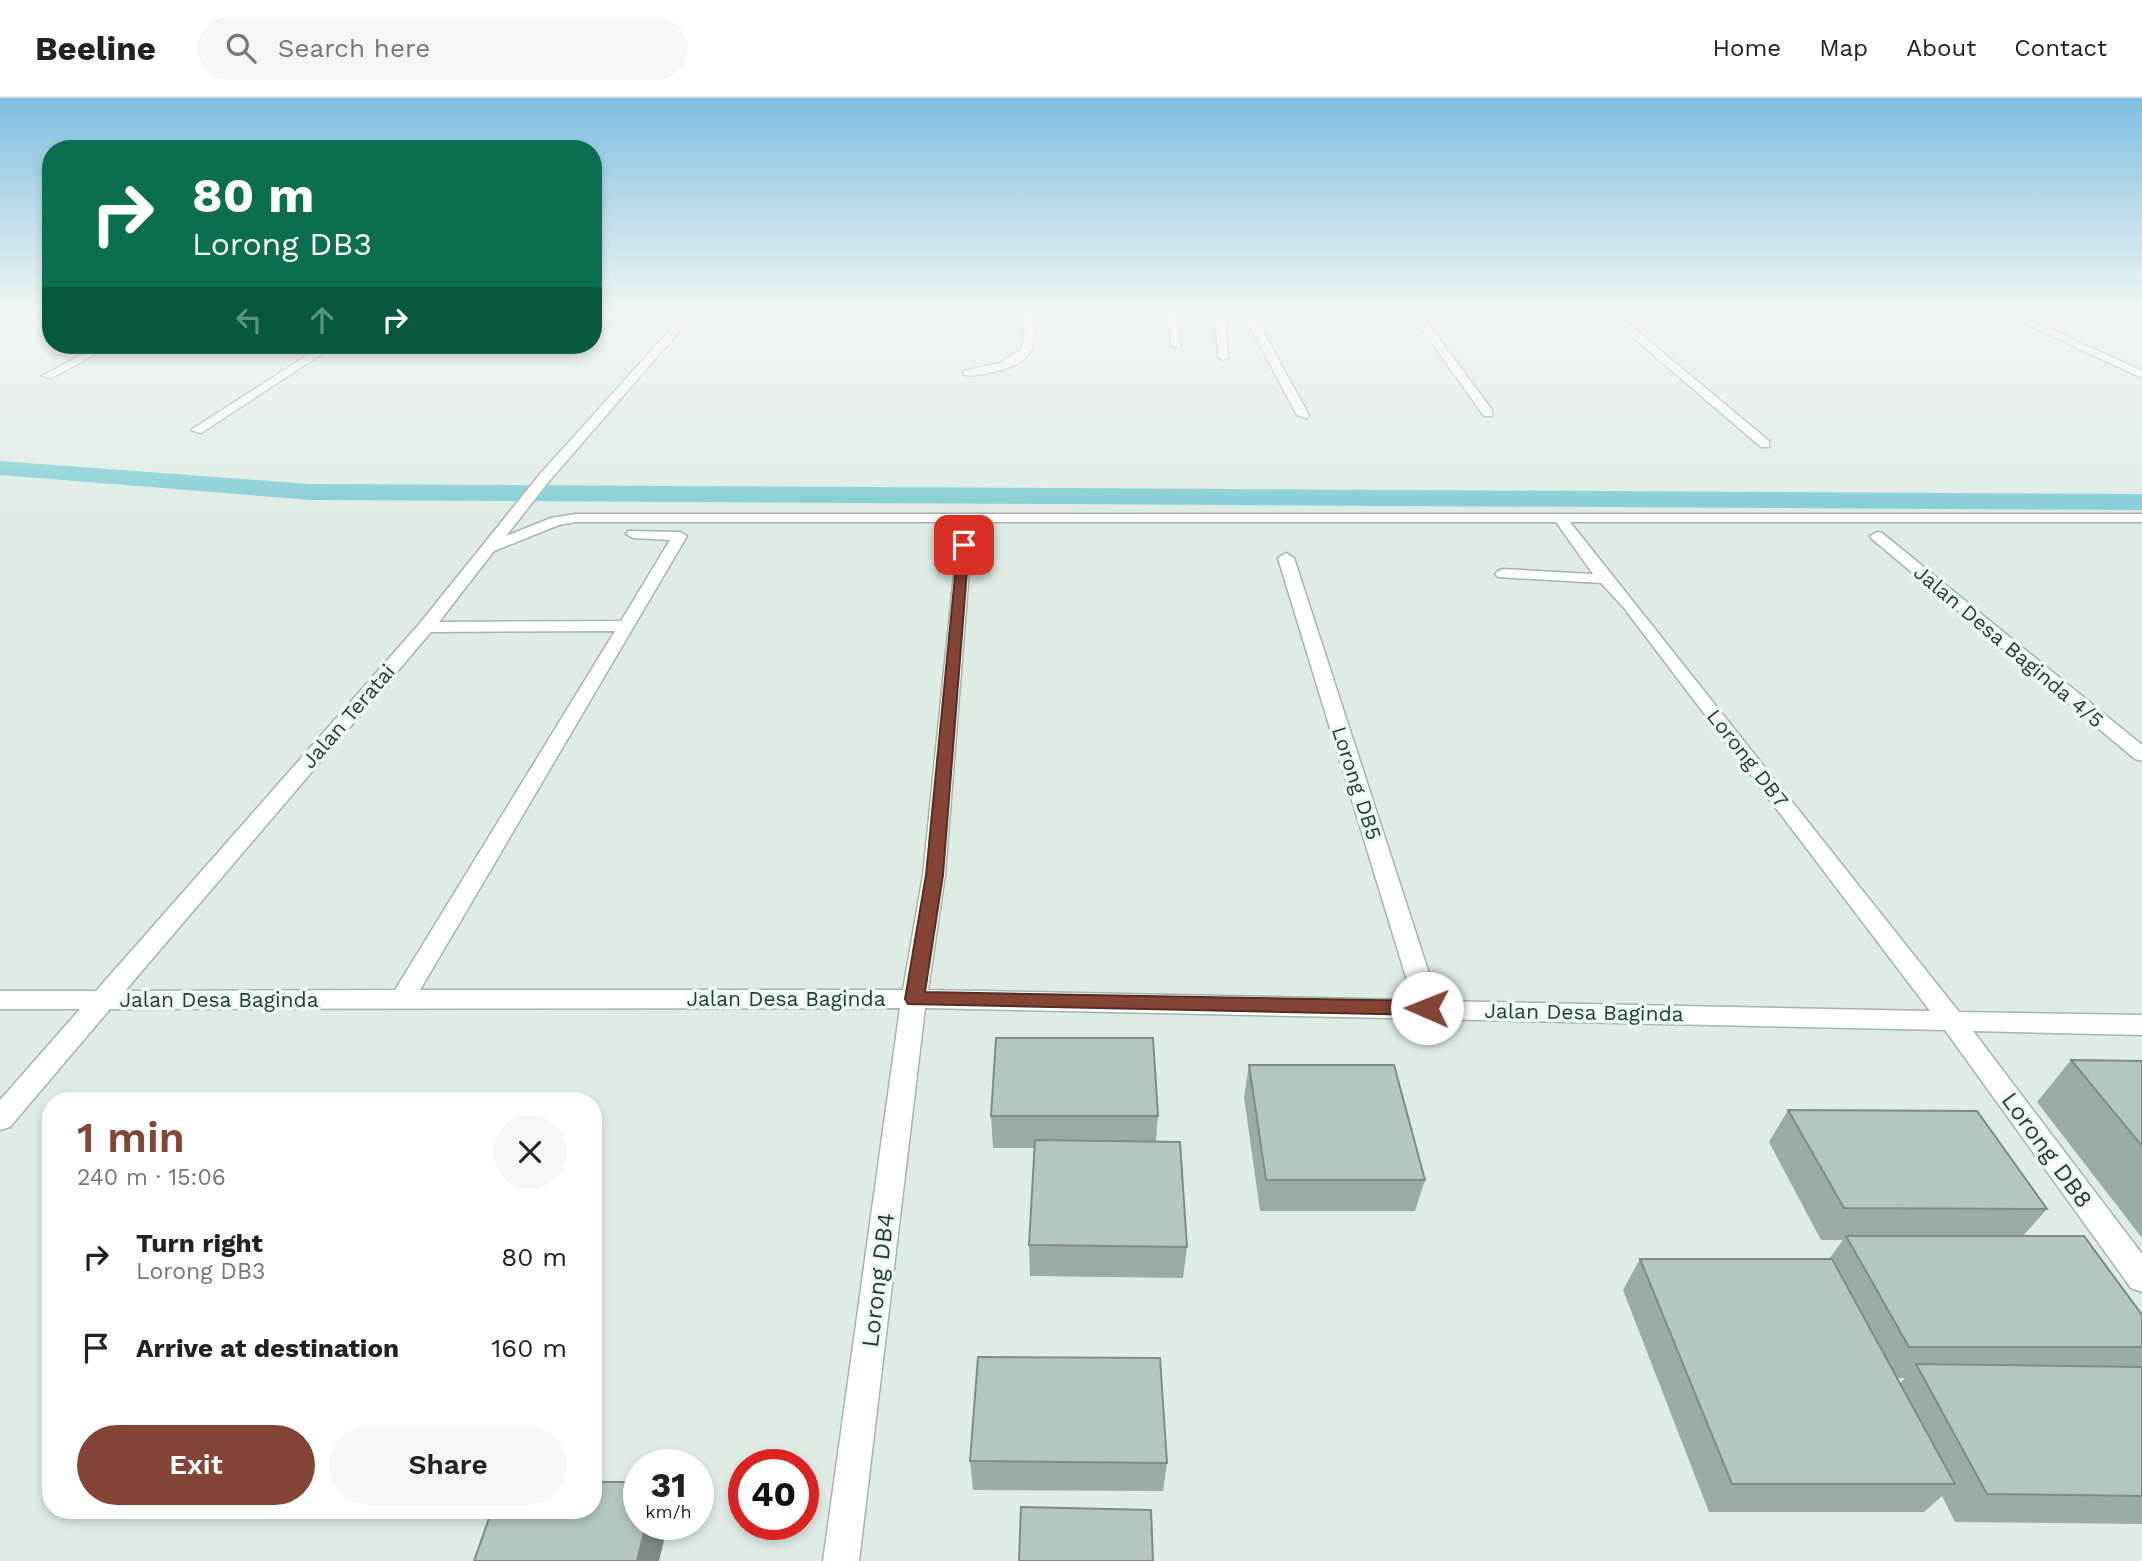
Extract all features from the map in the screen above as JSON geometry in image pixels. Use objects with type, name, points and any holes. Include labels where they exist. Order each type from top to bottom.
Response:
[{"type":"street","points":[[197,430],[278,378]]},
{"type":"street","name":"Jalan Teratai","points":[[0,1119],[426,627],[545,477],[632,378]]},
{"type":"street","points":[[1283,378],[1303,415]]},
{"type":"street","points":[[1463,378],[1488,413]]},
{"type":"street","points":[[1687,378],[1765,444]]},
{"type":"street","points":[[489,548],[556,521],[576,518],[2142,518]]},
{"type":"street","name":"Lorong DB7","points":[[1560,518],[1952,1021]]},
{"type":"street","points":[[402,999],[680,536],[633,534]]},
{"type":"street","name":"Jalan Desa Baginda 4/5","points":[[1877,537],[2142,755]]},
{"type":"street","name":"Lorong DB4","points":[[841,1561],[914,999],[934,875],[964,545]]},
{"type":"street","name":"Lorong DB5","points":[[1286,558],[1427,1008]]},
{"type":"street","points":[[1503,574],[1605,579]]},
{"type":"street","points":[[426,627],[627,626]]},
{"type":"street","name":"Jalan Desa Baginda","points":[[0,1000],[914,999],[2142,1025]]},
{"type":"street","name":"Lorong DB8","points":[[1952,1021],[2142,1278]]},
{"type":"building","points":[[996,1038],[1153,1038],[1158,1116],[991,1116]]},
{"type":"building","points":[[2071,1060],[2142,1061],[2142,1146]]},
{"type":"building","points":[[1249,1065],[1394,1065],[1425,1180],[1266,1180]]},
{"type":"building","points":[[1788,1110],[1977,1111],[2047,1209],[1844,1208]]},
{"type":"building","points":[[1035,1140],[1180,1142],[1187,1247],[1029,1245]]},
{"type":"building","points":[[1846,1236],[2084,1236],[2142,1315],[2142,1347],[1909,1347]]},
{"type":"building","points":[[1640,1259],[1832,1259],[1955,1484],[1732,1484]]},
{"type":"building","points":[[978,1357],[1160,1358],[1167,1463],[970,1461]]},
{"type":"building","points":[[1916,1364],[2142,1367],[2142,1496],[1987,1494]]},
{"type":"building","points":[[602,1482],[623,1482],[623,1540],[642,1540],[637,1561],[474,1561],[489,1519],[602,1519]]},
{"type":"building","points":[[1021,1507],[1151,1510],[1153,1561],[1019,1561]]},
{"type":"waterway","points":[[0,468],[311,492],[2142,502]]},
{"type":"route","points":[[964,545],[934,875],[914,999],[1427,1008]]}]
